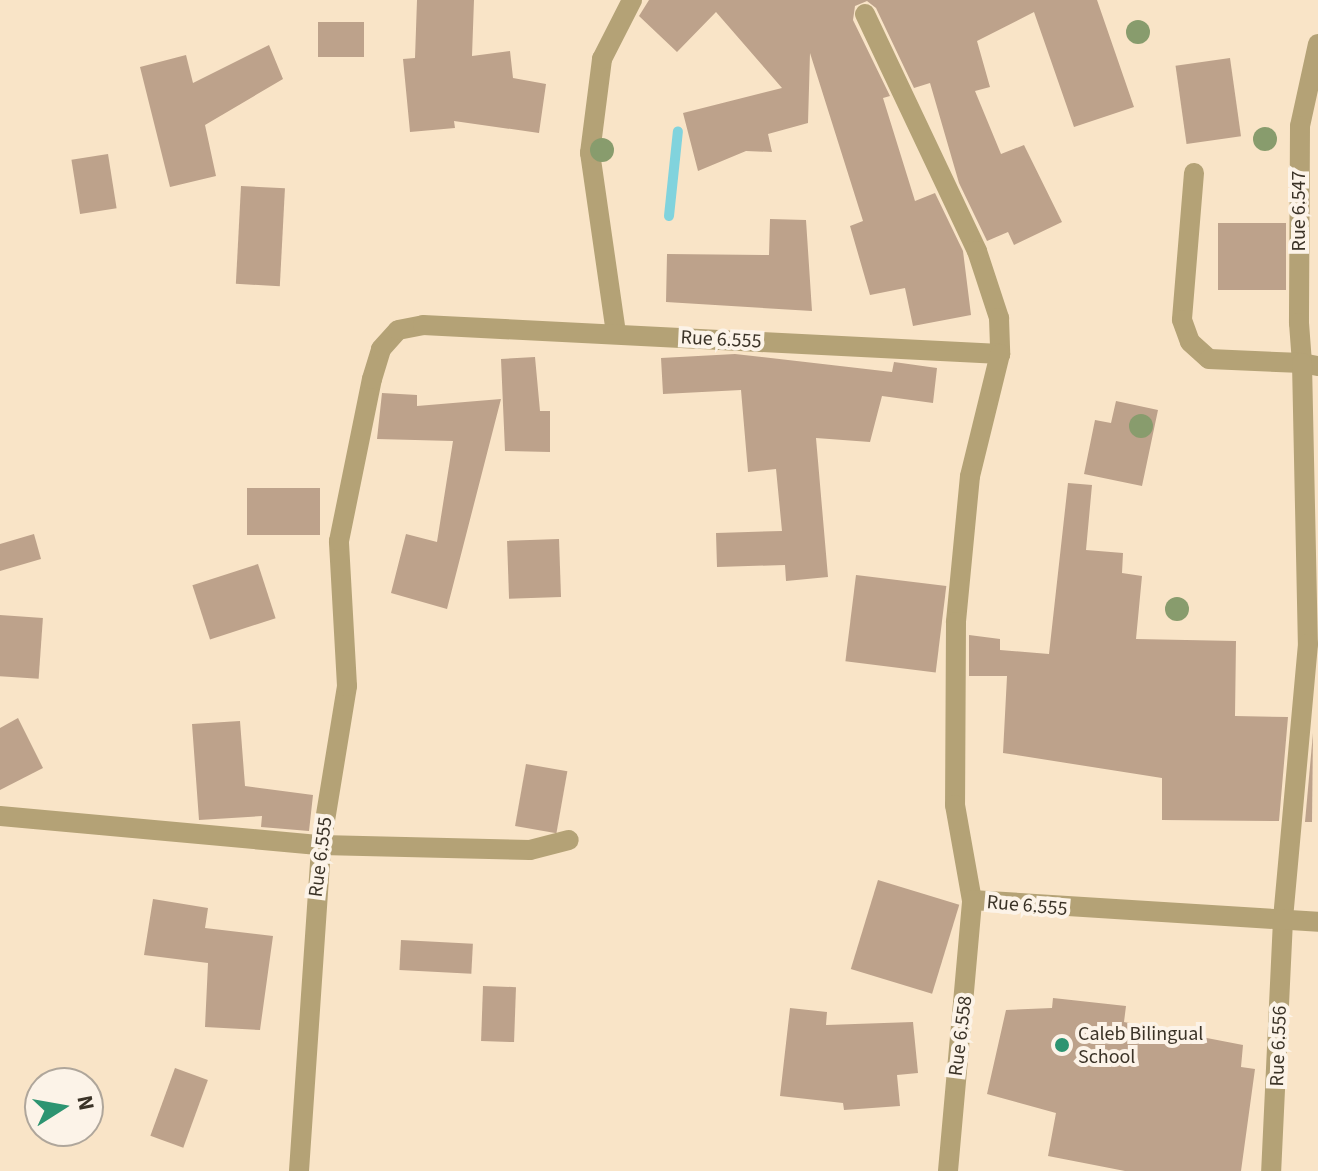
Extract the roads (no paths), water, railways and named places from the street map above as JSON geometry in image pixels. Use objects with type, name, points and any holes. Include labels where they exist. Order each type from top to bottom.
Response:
[{"type":"street","points":[[616,333],[590,153],[602,59],[632,0]]},
{"type":"street","points":[[865,14],[977,251],[999,318],[1000,354]]},
{"type":"street","name":"Rue 6.547","points":[[1283,920],[1308,644],[1310,364],[1300,126],[1318,44]]},
{"type":"street","points":[[1194,173],[1182,320],[1190,342],[1209,359],[1310,364]]},
{"type":"street","name":"Rue 6.555","points":[[299,1171],[321,845],[347,686],[339,541],[381,349],[398,330],[423,325],[1000,354],[970,476],[956,622],[955,805],[972,900],[1318,922]]},
{"type":"street","points":[[0,816],[321,845],[530,850],[569,840]]},
{"type":"street","name":"Rue 6.558","points":[[948,1171],[972,900]]},
{"type":"street","name":"Rue 6.556","points":[[1271,1171],[1283,920]]},
{"type":"waterway","points":[[669,216],[678,131]]},
{"type":"place","name":"Caleb Bilingual School","points":[[1062,1045]]}]
